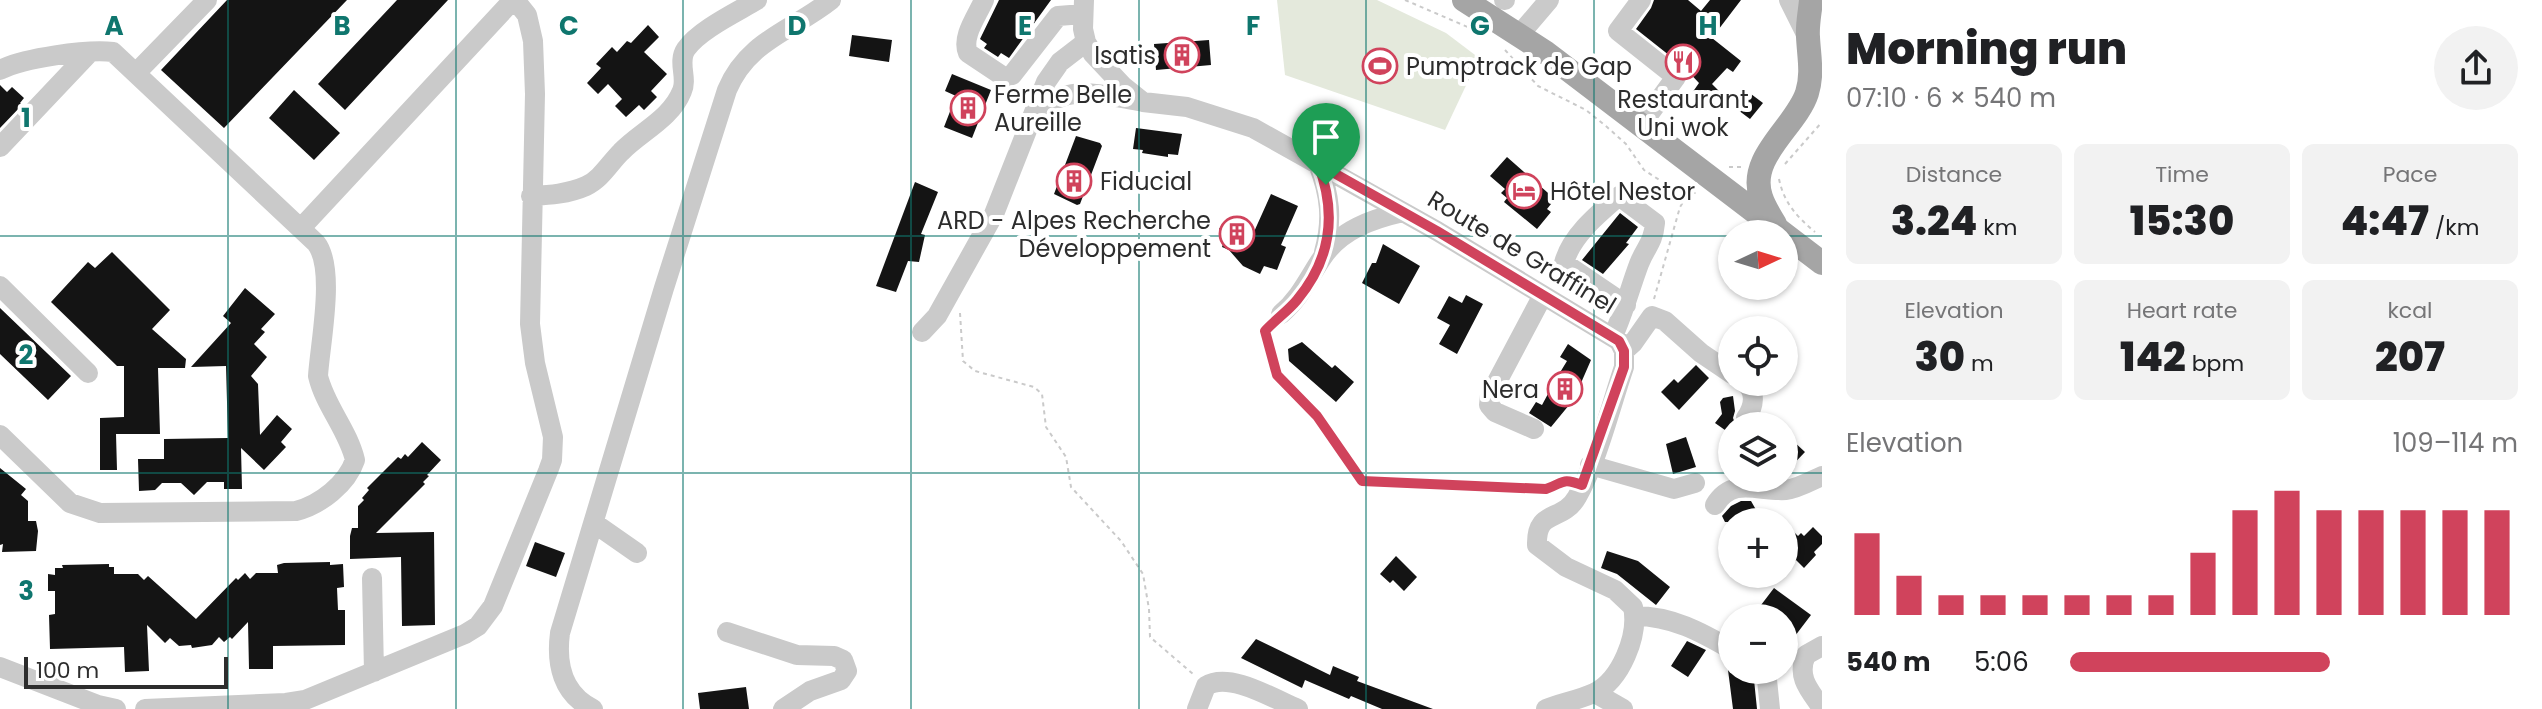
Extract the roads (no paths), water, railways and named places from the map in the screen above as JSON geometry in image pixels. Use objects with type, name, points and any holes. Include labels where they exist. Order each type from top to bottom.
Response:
[{"type":"main road","points":[[1464,0],[1512,42],[1641,125],[1765,220]]},
{"type":"main road","points":[[1774,220],[1760,196],[1760,169],[1802,104],[1816,75],[1808,38],[1811,0]]},
{"type":"main road","points":[[1798,245],[1822,263]]},
{"type":"street","points":[[136,73],[207,0]]},
{"type":"street","points":[[145,709],[294,702],[471,631],[487,615],[552,460],[553,437],[531,332],[533,41],[527,15],[514,0],[301,228]]},
{"type":"street","points":[[531,196],[568,192],[599,178],[621,151],[650,129],[677,101],[684,83],[682,64],[686,48],[700,35],[757,0]]},
{"type":"street","points":[[593,709],[577,699],[566,684],[558,655],[565,615],[664,288],[733,75],[743,60],[761,45],[831,0]]},
{"type":"street","points":[[984,0],[965,41],[965,49],[1004,77],[1012,75],[1058,16],[1084,7],[1086,42],[1123,86],[1143,102]]},
{"type":"street","points":[[1512,42],[1549,0]]},
{"type":"street","points":[[1641,0],[1618,31],[1676,77],[1641,125]]},
{"type":"street","points":[[1789,0],[1808,38]]},
{"type":"street","points":[[922,332],[937,316],[994,214],[1046,82],[1060,62],[1086,42]]},
{"type":"street","points":[[0,147],[90,52]]},
{"type":"street","points":[[0,70],[26,61],[113,52],[320,248],[326,264],[319,380],[355,460],[350,473],[331,492],[296,511],[100,513],[70,503],[0,435]]},
{"type":"street","points":[[1060,62],[1064,82],[1076,92]]},
{"type":"street","points":[[1037,111],[1059,96],[1093,84],[1106,68]]},
{"type":"street","name":"Route de Graffinel","points":[[1076,92],[1187,107],[1235,121],[1403,212],[1619,343],[1624,367],[1586,475],[1570,506],[1543,520],[1537,530],[1537,545],[1566,567],[1615,590],[1633,607],[1635,616]]},
{"type":"street","points":[[1281,314],[1302,294],[1323,255],[1330,231],[1330,209],[1318,164]]},
{"type":"street","points":[[1330,209],[1340,194],[1356,186]]},
{"type":"street","points":[[1626,305],[1564,263],[1566,254],[1592,219],[1619,196],[1655,223],[1653,240],[1641,260],[1626,305],[1619,343],[1633,343],[1652,316],[1665,321],[1718,365]]},
{"type":"street","points":[[1360,226],[1376,197]]},
{"type":"street","points":[[1330,209],[1340,225],[1360,226]]},
{"type":"street","points":[[1323,255],[1340,237],[1360,226],[1403,212]]},
{"type":"street","points":[[0,286],[88,373]]},
{"type":"street","points":[[1534,429],[1495,412],[1489,405],[1490,395],[1543,295]]},
{"type":"street","points":[[1586,475],[1674,489],[1695,483]]},
{"type":"street","points":[[1715,505],[1722,494],[1737,488],[1788,490],[1822,476]]},
{"type":"street","points":[[594,523],[637,553]]},
{"type":"street","points":[[372,578],[374,672]]},
{"type":"street","points":[[1546,709],[1595,693],[1615,674],[1630,645],[1635,616],[1648,616],[1697,629],[1718,642]]},
{"type":"street","points":[[727,632],[797,655],[834,656],[843,660],[847,671],[841,680],[810,691],[783,709]]},
{"type":"street","points":[[1822,646],[1806,655],[1802,673],[1805,684],[1822,708]]},
{"type":"street","points":[[0,667],[116,709]]},
{"type":"street","points":[[1197,709],[1206,686],[1213,681],[1234,682],[1298,709]]},
{"type":"street","points":[[1767,684],[1770,709]]},
{"type":"street","points":[[1595,693],[1623,709]]},
{"type":"place","name":"Isatis","points":[[1182,55]]},
{"type":"place","name":"Restaurant Uni wok","points":[[1683,62]]},
{"type":"place","name":"Pumptrack de Gap","points":[[1380,66]]},
{"type":"place","name":"Ferme Belle Aureille","points":[[968,108]]},
{"type":"place","name":"Fiducial","points":[[1074,181]]},
{"type":"place","name":"Hôtel Nestor","points":[[1524,191]]},
{"type":"place","name":"ARD - Alpes Recherche Développement","points":[[1237,234]]},
{"type":"place","name":"Nera","points":[[1565,389]]}]
